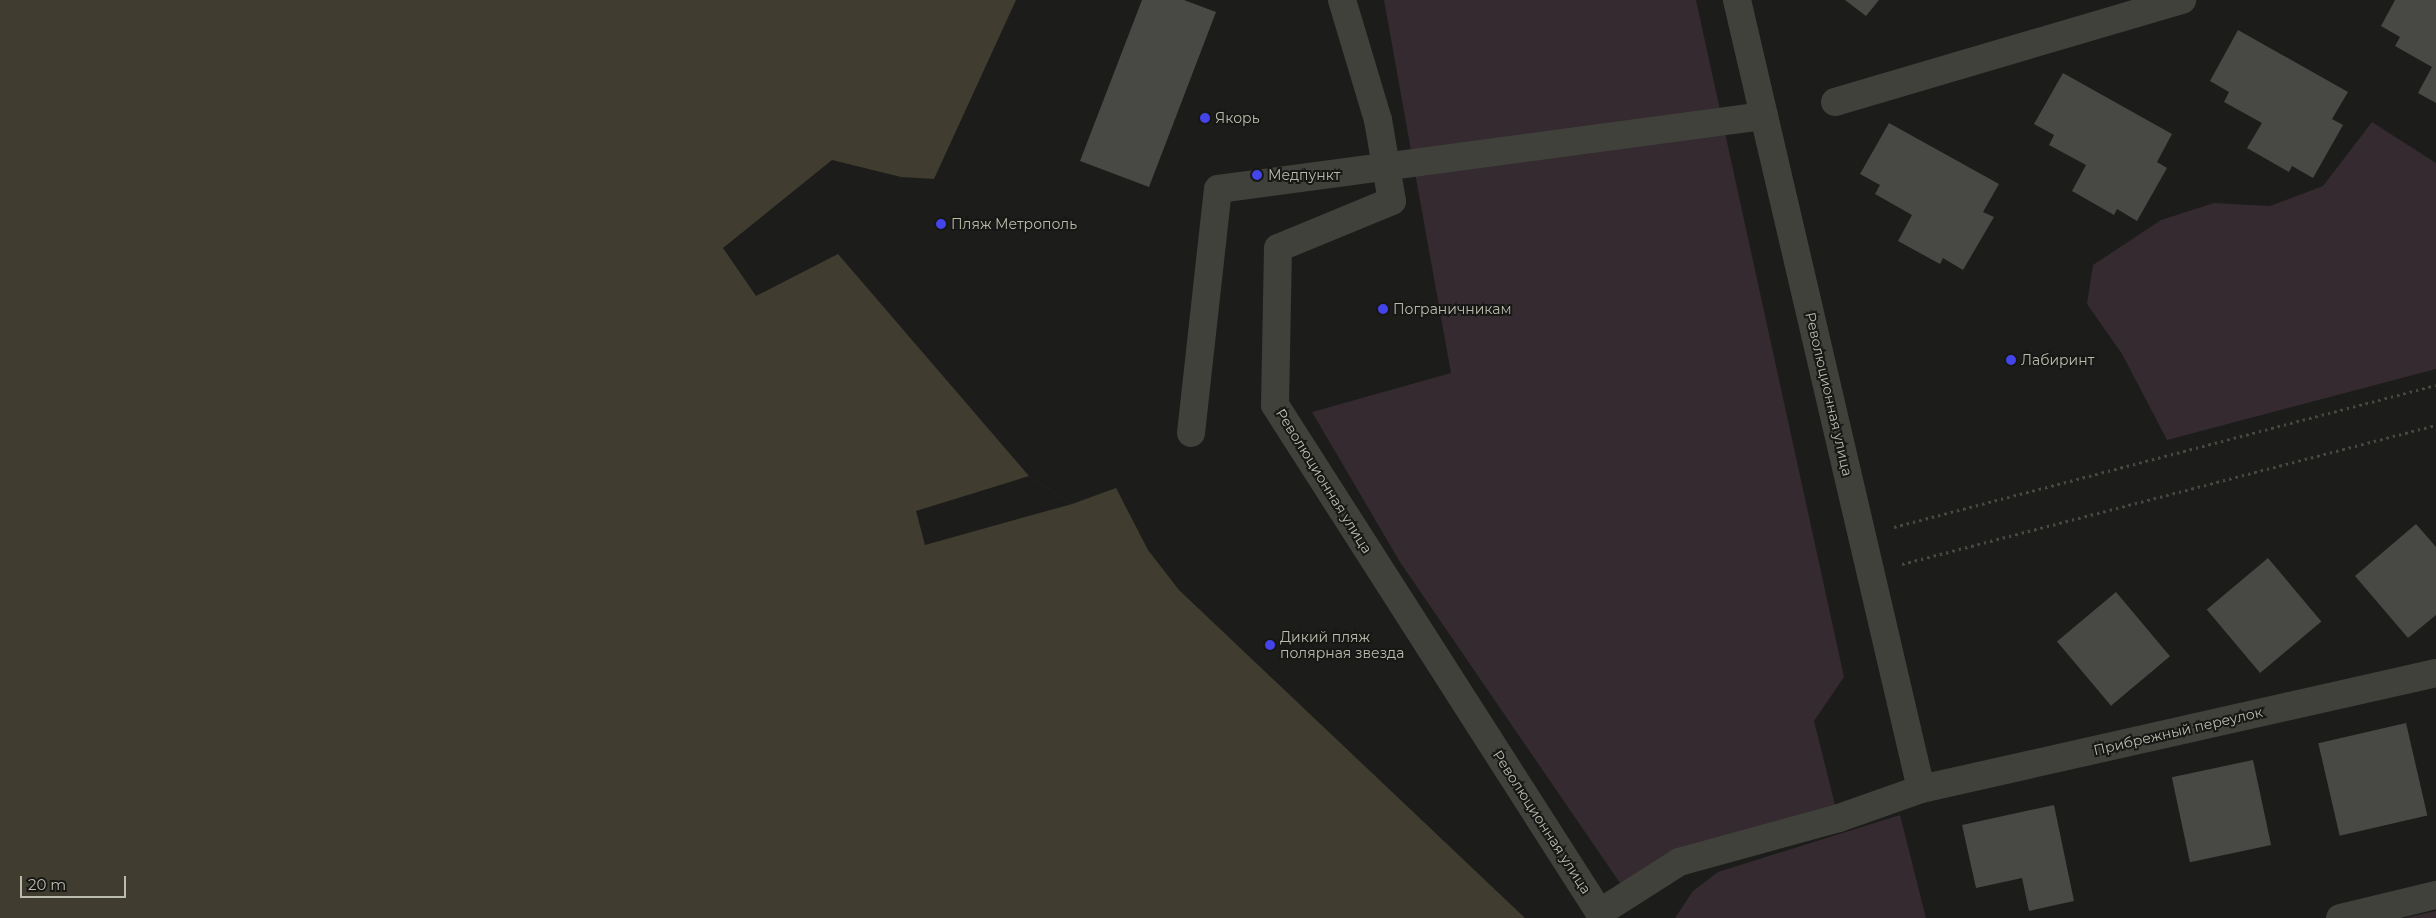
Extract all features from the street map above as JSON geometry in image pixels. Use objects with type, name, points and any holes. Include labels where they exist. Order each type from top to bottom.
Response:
[{"type":"street","name":"Революционная улица","points":[[1342,0],[1378,120],[1392,201],[1278,248],[1275,405],[1613,912]]},
{"type":"street","name":"Революционная улица","points":[[1737,0],[1921,789]]},
{"type":"street","points":[[1835,102],[2182,0]]},
{"type":"street","points":[[1191,433],[1218,189],[1764,116]]},
{"type":"street","name":"Прибрежный переулок","points":[[1613,912],[1678,862],[1839,818],[1921,789],[2436,673]]},
{"type":"street","points":[[2340,918],[2436,895]]},
{"type":"path","points":[[1889,528],[2436,385]]},
{"type":"path","points":[[1898,565],[2436,425]]},
{"type":"shaded area","points":[[0,0],[1016,0],[934,179],[901,177],[832,160],[723,248],[756,296],[838,254],[1029,476],[1072,504],[1116,488],[1148,550],[1179,590],[1525,918],[0,918]]},
{"type":"shaded area","points":[[1384,0],[1696,0],[1844,677],[1814,721],[1835,805],[1665,858],[1622,886],[1400,562],[1312,412],[1451,373]]},
{"type":"shaded area","points":[[2372,122],[2436,163],[2436,369],[2167,440],[2122,354],[2087,304],[2093,265],[2161,220],[2214,203],[2270,206],[2323,186]]},
{"type":"shaded area","points":[[1900,815],[1926,918],[1675,918],[1693,891],[1718,872]]},
{"type":"shaded area","points":[[2436,911],[2436,918],[2404,918]]},
{"type":"pier","points":[[1029,476],[1072,504],[925,545],[916,511]]},
{"type":"building","points":[[1142,0],[1184,0],[1216,12],[1149,187],[1080,161]]},
{"type":"building","points":[[1845,0],[1879,0],[1866,16]]},
{"type":"building","points":[[2395,0],[2436,0],[2436,103],[2418,93],[2432,67],[2395,46],[2400,37],[2381,26]]},
{"type":"building","points":[[2238,30],[2348,92],[2332,119],[2343,125],[2313,178],[2292,166],[2289,172],[2247,148],[2262,123],[2224,102],[2229,92],[2210,81]]},
{"type":"building","points":[[2063,73],[2172,134],[2157,162],[2167,168],[2137,221],[2117,209],[2114,215],[2072,191],[2086,165],[2049,145],[2054,135],[2034,124]]},
{"type":"building","points":[[1889,123],[1999,184],[1983,212],[1994,217],[1963,270],[1943,258],[1940,264],[1898,241],[1912,215],[1875,194],[1880,185],[1860,174]]},
{"type":"building","points":[[2416,524],[2436,547],[2436,615],[2408,638],[2355,576]]},
{"type":"building","points":[[2268,558],[2321,622],[2260,673],[2207,609]]},
{"type":"building","points":[[2116,592],[2170,656],[2111,706],[2057,641]]},
{"type":"building","points":[[2406,723],[2427,816],[2340,836],[2318,743]]},
{"type":"building","points":[[2253,760],[2271,845],[2190,862],[2172,777]]},
{"type":"building","points":[[2054,805],[2074,901],[2029,911],[2022,878],[1976,888],[1962,825]]},
{"type":"place","name":"Якорь","points":[[1205,118]]},
{"type":"place","name":"Медпункт","points":[[1257,175]]},
{"type":"place","name":"Пляж Метрополь","points":[[941,224]]},
{"type":"place","name":"Пограничникам","points":[[1383,309]]},
{"type":"place","name":"Лабиринт","points":[[2011,360]]},
{"type":"place","name":"Дикий пляж полярная звезда","points":[[1270,645]]}]
